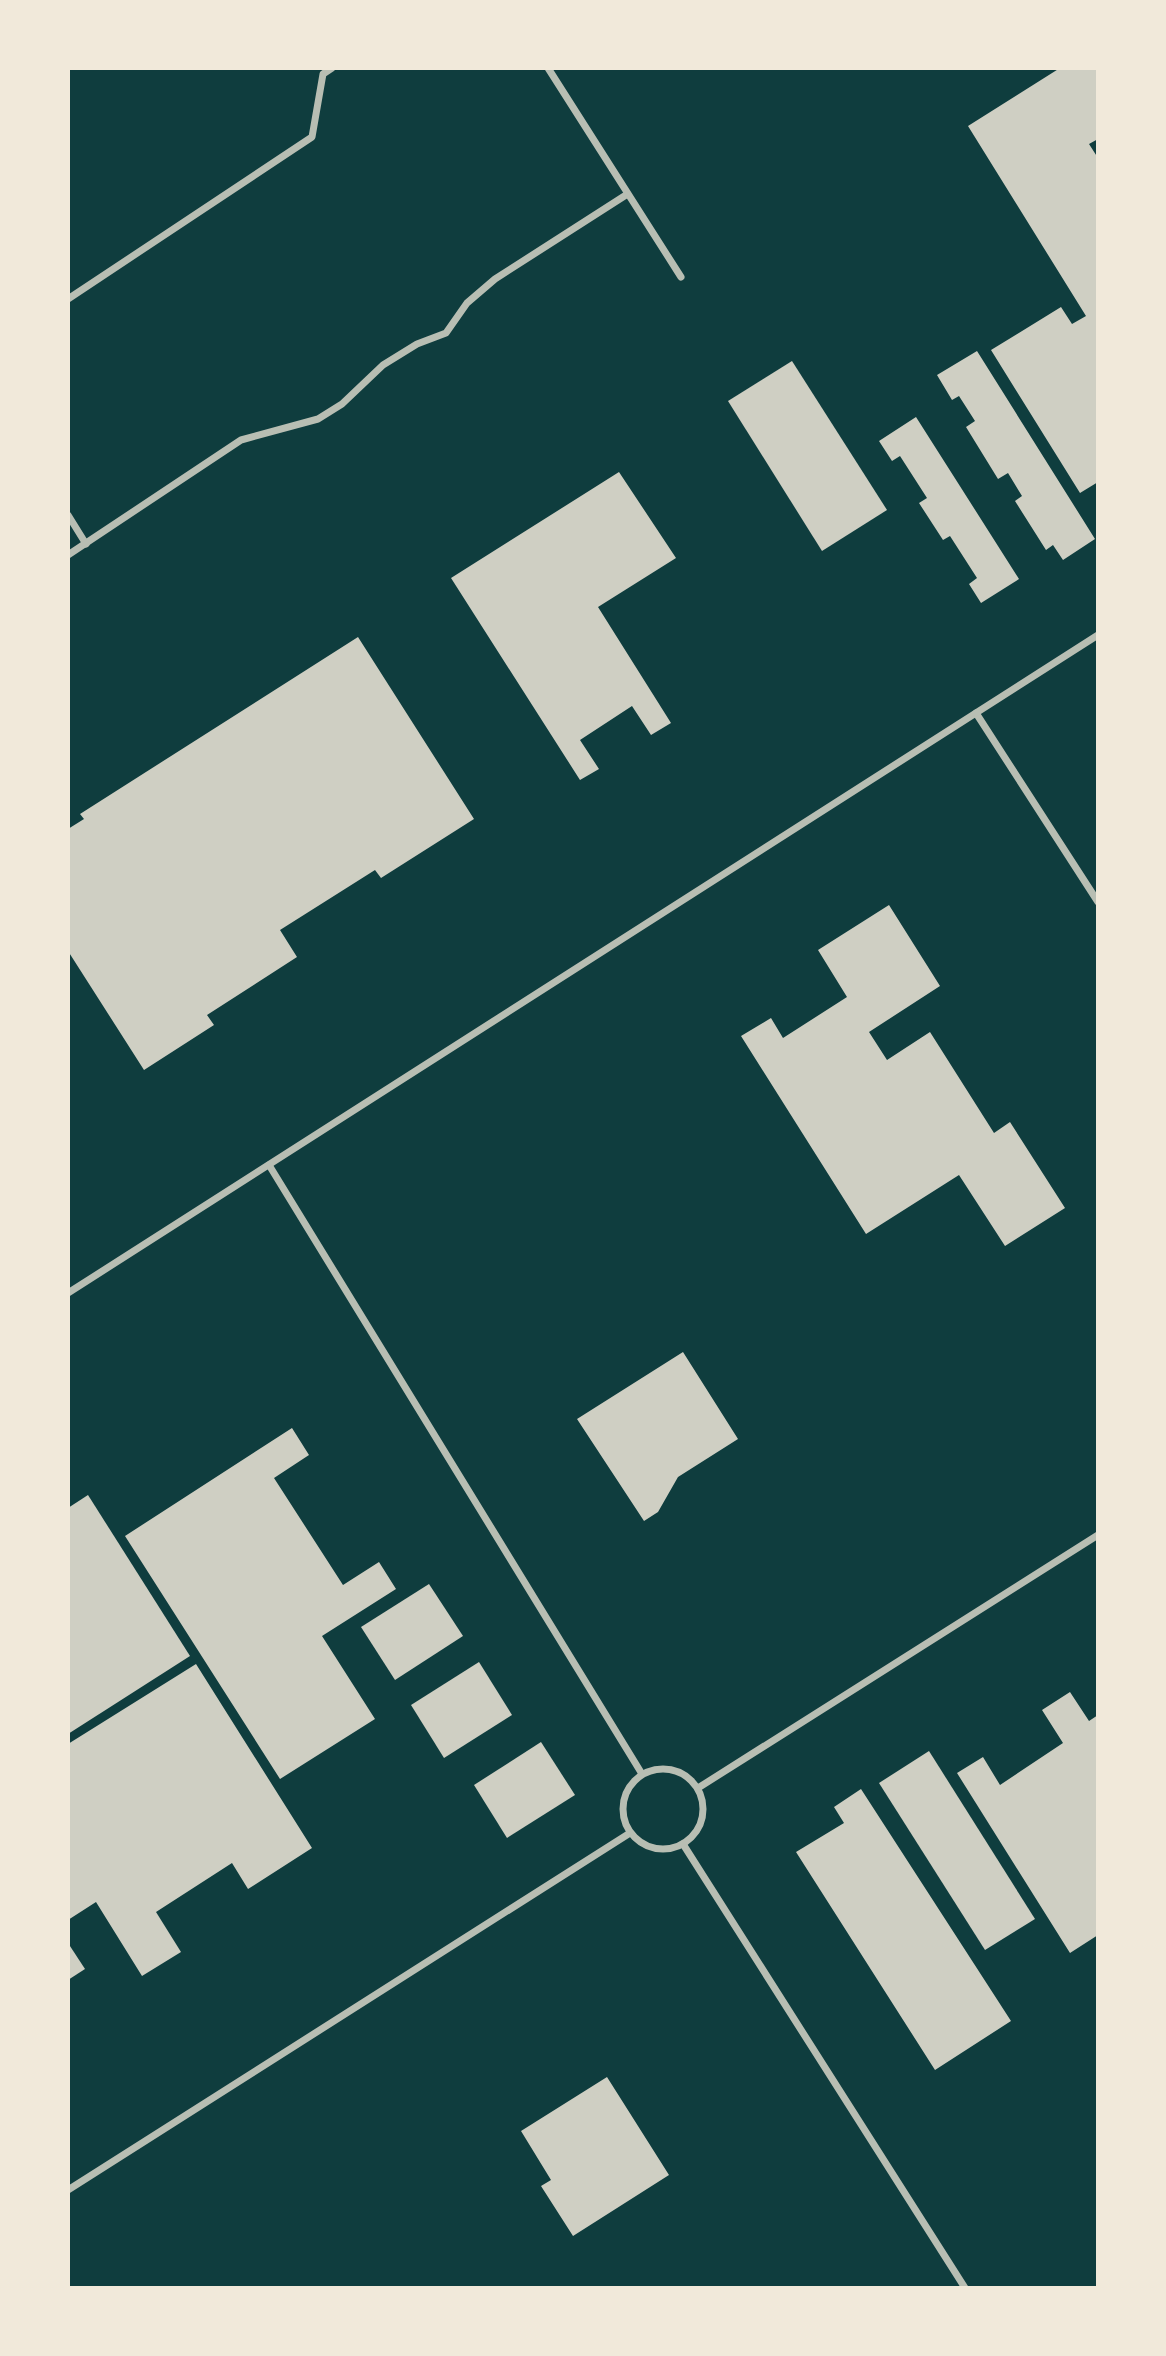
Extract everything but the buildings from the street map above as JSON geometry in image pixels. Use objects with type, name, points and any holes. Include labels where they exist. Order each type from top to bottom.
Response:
[{"type":"street","points":[[68,299],[312,137],[323,74],[332,68]]},
{"type":"street","points":[[548,68],[626,195],[681,276]]},
{"type":"street","points":[[68,555],[241,440],[318,419],[342,404],[383,365],[417,344],[446,333],[467,303],[495,279],[626,195]]},
{"type":"street","points":[[68,515],[86,544]]},
{"type":"street","points":[[68,1293],[1098,635]]},
{"type":"street","points":[[976,713],[1098,902]]},
{"type":"street","points":[[269,1165],[642,1774]]},
{"type":"street","points":[[698,1788],[1098,1535]]},
{"type":"street","points":[[655,1769],[670,1769],[683,1773],[698,1788],[704,1801],[704,1815],[699,1829],[683,1844],[655,1849],[630,1833],[623,1805],[626,1792],[642,1774],[655,1769]]},
{"type":"street","points":[[68,2190],[630,1833]]},
{"type":"street","points":[[683,1844],[965,2288]]}]
